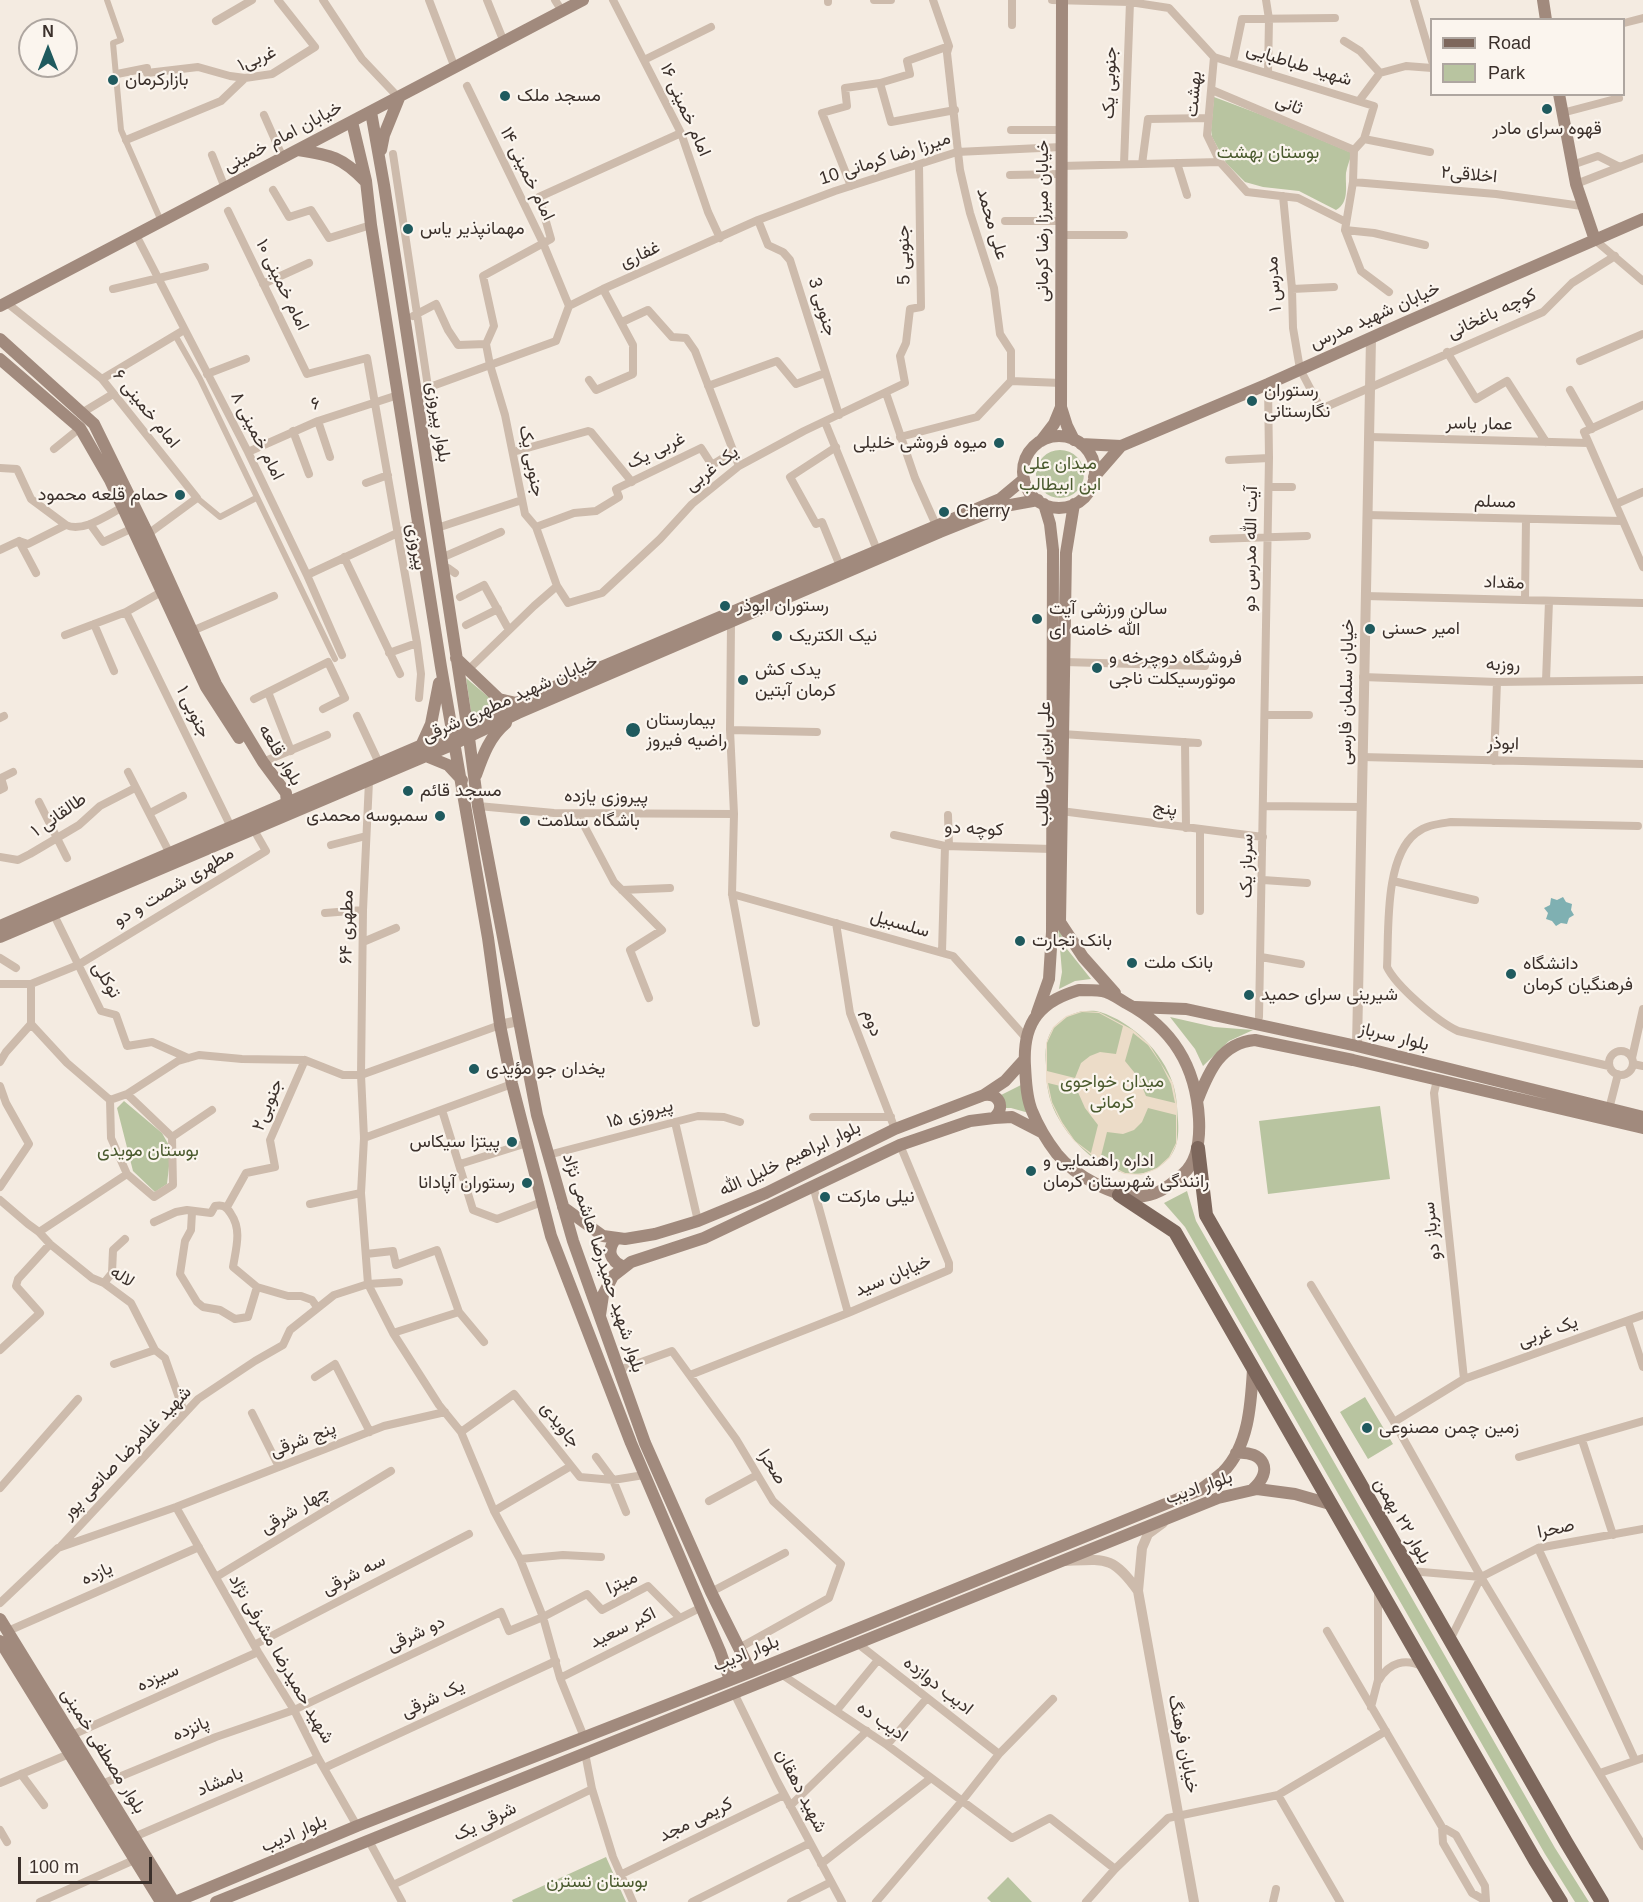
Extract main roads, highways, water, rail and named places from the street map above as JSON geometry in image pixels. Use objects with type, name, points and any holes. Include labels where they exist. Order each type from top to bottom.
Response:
[{"type":"main road","name":"خیابان امام خمینی","points":[[3,305],[504,42],[558,5],[583,0]]},
{"type":"main road","name":"خیابان میرزا رضا کرمانی","points":[[1062,0],[1061,407],[1067,426],[1078,442]]},
{"type":"main road","points":[[1543,0],[1546,18]]},
{"type":"main road","points":[[1559,96],[1576,184],[1595,240]]},
{"type":"main road","points":[[380,161],[381,145],[399,98]]},
{"type":"main road","name":"بلوار پیروزی","points":[[371,112],[410,317],[416,392],[436,528],[446,566],[456,656],[469,738]]},
{"type":"main road","name":"بلوار پیروزی","points":[[352,122],[366,184],[370,225],[453,737]]},
{"type":"main road","points":[[298,150],[324,154],[346,162],[366,184],[384,185]]},
{"type":"main road","name":"خیابان شهید مدرس","points":[[1094,477],[1121,446],[1643,219]]},
{"type":"main road","name":"بلوار قلعه","points":[[0,339],[80,414],[94,424],[148,534],[216,684],[263,762],[286,794],[287,803]]},
{"type":"main road","name":"بلوار قلعه","points":[[0,359],[80,428],[110,480],[206,687],[272,787],[287,803]]},
{"type":"main road","points":[[1041,441],[1058,436],[1078,442],[1086,449],[1093,462],[1094,477],[1090,490],[1074,504],[1054,507],[1041,502],[1029,491],[1024,479],[1025,460],[1054,424],[1061,407]]},
{"type":"main road","name":"خیابان شهید مدرس","points":[[1078,442],[1121,446]]},
{"type":"main road","name":"خیابان شهید مطهری شرقی","points":[[453,737],[469,738],[517,708],[840,566],[1000,499],[1024,479]]},
{"type":"main road","name":"خیابان شهید مطهری شرقی","points":[[0,937],[369,781],[453,737],[467,724],[517,708],[731,622],[1005,506],[1041,502]]},
{"type":"main road","name":"علی ابن ابی طالب","points":[[1036,1015],[1049,979],[1052,932],[1053,550],[1050,525],[1041,502]]},
{"type":"main road","name":"علی ابن ابی طالب","points":[[1074,504],[1066,553],[1060,922],[1069,938],[1095,972],[1129,1004]]},
{"type":"main road","points":[[456,656],[499,699],[517,708],[496,731],[468,779],[423,751],[435,707],[441,661],[456,656]]},
{"type":"main road","name":"بلوار شهید حمیدرضا هاشمی نژاد","points":[[453,737],[478,806],[537,1115],[573,1241],[645,1443],[711,1592],[752,1672]]},
{"type":"main road","name":"بلوار شهید حمیدرضا هاشمی نژاد","points":[[469,738],[468,779],[500,1025],[512,1084],[551,1236],[644,1475],[720,1651],[730,1680]]},
{"type":"main road","name":"خیابان شهید مطهری شرقی","points":[[0,926],[380,763],[423,751]]},
{"type":"main road","points":[[1119,1194],[1144,1196],[1168,1187],[1187,1171],[1198,1148],[1198,1100],[1192,1076],[1165,1030],[1146,1014],[1104,991],[1079,990],[1055,998],[1036,1015],[1026,1038],[1024,1060],[1026,1085],[1031,1109],[1043,1133],[1059,1155],[1077,1172],[1119,1194],[1174,1232],[1561,1902]]},
{"type":"main road","name":"بلوار سرباز","points":[[1129,1004],[1186,1009],[1357,1046],[1643,1117]]},
{"type":"main road","name":"بلوار سرباز","points":[[1198,1100],[1207,1076],[1220,1056],[1239,1043],[1251,1040],[1643,1128]]},
{"type":"main road","name":"بلوار ابراهیم خلیل الله","points":[[563,1207],[603,1236],[625,1239],[655,1234],[698,1221],[766,1193],[893,1123],[984,1095],[1005,1081],[1024,1060]]},
{"type":"main road","points":[[984,1095],[996,1096],[1000,1101],[1001,1108],[994,1118]]},
{"type":"main road","name":"بلوار ابراهیم خلیل الله","points":[[600,1317],[603,1295],[613,1276],[631,1262],[704,1238],[900,1145],[970,1121],[994,1118],[1012,1117],[1043,1133]]},
{"type":"main road","name":"بلوار ۲۲ بهمن","points":[[1198,1148],[1206,1215],[1602,1902]]},
{"type":"main road","points":[[616,1238],[610,1246],[610,1256],[615,1264],[624,1267]]},
{"type":"main road","name":"بلوار ادیب","points":[[175,1902],[357,1826],[752,1672],[1200,1490],[1224,1471],[1236,1454],[1251,1402],[1253,1369]]},
{"type":"main road","points":[[1236,1454],[1249,1452],[1260,1458],[1265,1469],[1262,1481],[1253,1489]]},
{"type":"main road","name":"بلوار ادیب","points":[[216,1902],[1218,1498],[1253,1489],[1295,1494],[1330,1504]]},
{"type":"main road","name":"بلوار مصطفی خمینی","points":[[0,1619],[3,1643],[161,1902]]},
{"type":"main road","name":"بلوار مصطفی خمینی","points":[[3,1643],[72,1735],[175,1902]]},
{"type":"water","points":[[1563,897],[1566,902],[1572,904],[1571,910],[1574,915],[1569,918],[1567,924],[1561,923],[1556,926],[1552,921],[1546,919],[1548,913],[1544,908],[1550,905],[1551,898],[1557,900]]},
{"type":"place","name":"بازارکرمان","points":[[113,80]]},
{"type":"place","name":"مسجد ملک","points":[[505,96]]},
{"type":"place","name":"قهوه سرای مادر","points":[[1547,109]]},
{"type":"place","name":"مهمانپذیر یاس","points":[[408,229]]},
{"type":"place","name":"رستوران نگارستانی","points":[[1252,401]]},
{"type":"place","name":"میوه فروشی خلیلی","points":[[999,443]]},
{"type":"place","name":"حمام قلعه محمود","points":[[180,495]]},
{"type":"place","name":"Cherry","points":[[944,512]]},
{"type":"place","name":"رستوران ابوذر","points":[[725,606]]},
{"type":"place","name":"سالن ورزشى آیت الله خامنه اى","points":[[1037,619]]},
{"type":"place","name":"امیر حسنی","points":[[1370,629]]},
{"type":"place","name":"نیک الکتریک","points":[[777,636]]},
{"type":"place","name":"فروشگاه دوچرخه و موتورسیکلت ناجی","points":[[1097,668]]},
{"type":"place","name":"یدک کش کرمان آبتین","points":[[743,680]]},
{"type":"place","name":"بیمارستان راضیه فیروز","points":[[633,730]]},
{"type":"place","name":"مسجد قائم","points":[[408,791]]},
{"type":"place","name":"سمبوسه محمدی","points":[[440,816]]},
{"type":"place","name":"باشگاه سلامت","points":[[525,821]]},
{"type":"place","name":"بانک تجارت","points":[[1020,941]]},
{"type":"place","name":"بانک ملت","points":[[1132,963]]},
{"type":"place","name":"دانشگاه فرهنگیان کرمان","points":[[1511,974]]},
{"type":"place","name":"شیرینی سرای حمید","points":[[1249,995]]},
{"type":"place","name":"یخدان جو مؤیدی","points":[[474,1069]]},
{"type":"place","name":"پیتزا سیکاس","points":[[512,1142]]},
{"type":"place","name":"اداره راهنمایی و رانندگی شهرستان کرمان","points":[[1031,1171]]},
{"type":"place","name":"رستوران آپادانا","points":[[527,1183]]},
{"type":"place","name":"نیلی مارکت","points":[[825,1197]]},
{"type":"place","name":"زمین چمن مصنوعی","points":[[1367,1428]]},
{"type":"park label","name":"بوستان بهشت","points":[[1268,153]]},
{"type":"park label","name":"میدان علی ابن ابیطالب","points":[[1060,474]]},
{"type":"park label","name":"میدان خواجوی کرمانی","points":[[1112,1092]]},
{"type":"park label","name":"بوستان مویدی","points":[[148,1151]]},
{"type":"park label","name":"بوستان نسترن","points":[[597,1882]]}]
